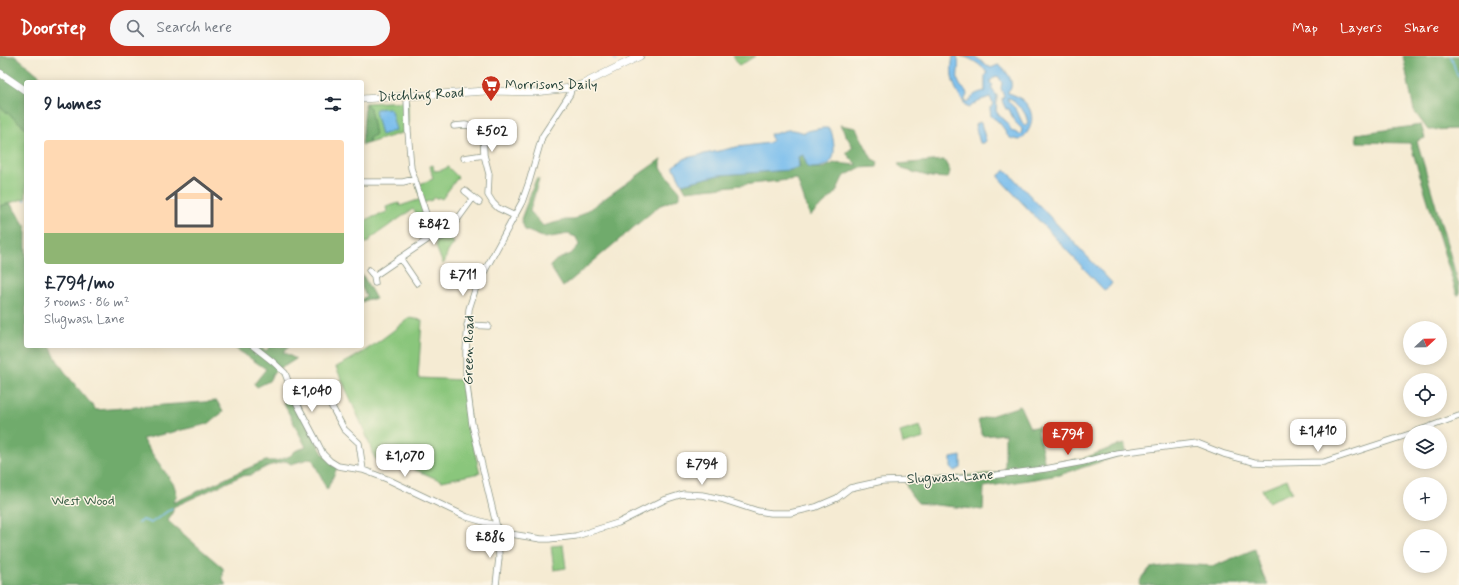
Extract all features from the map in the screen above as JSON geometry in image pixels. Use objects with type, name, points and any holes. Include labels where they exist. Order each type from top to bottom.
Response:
[{"type":"main road","name":"Ditchling Road","points":[[364,99],[486,91],[535,92],[571,88],[583,84],[640,56]]},
{"type":"main road","points":[[0,73],[24,90]]},
{"type":"street","name":"Green Road","points":[[496,585],[499,558],[498,532],[470,414],[466,380],[467,325],[469,309],[476,287],[514,216],[529,182],[542,137],[570,94],[571,88]]},
{"type":"street","points":[[408,96],[410,168],[415,179],[432,235]]},
{"type":"street","points":[[454,126],[465,125],[482,128],[484,155],[489,174],[488,195],[498,208],[514,216]]},
{"type":"street","points":[[464,158],[484,155]]},
{"type":"street","points":[[364,182],[403,182],[415,179]]},
{"type":"street","points":[[465,191],[479,202]]},
{"type":"street","points":[[432,235],[442,237],[447,234],[473,198]]},
{"type":"street","points":[[374,276],[428,240],[432,235]]},
{"type":"street","points":[[400,258],[417,282]]},
{"type":"street","points":[[369,270],[374,276],[375,283]]},
{"type":"street","points":[[467,325],[488,326]]},
{"type":"street","points":[[256,348],[285,373],[295,400],[323,454],[338,466],[363,470],[387,479],[467,517],[496,525]]},
{"type":"street","points":[[320,384],[344,429],[359,443],[363,470]]},
{"type":"street","points":[[1434,425],[1459,416]]},
{"type":"street","name":"Slugwash Lane","points":[[498,532],[541,539],[576,536],[618,523],[670,498],[683,494],[721,498],[758,511],[790,513],[816,507],[837,498],[850,488],[877,482],[959,479],[1045,469],[1117,453],[1196,443],[1224,454],[1254,462],[1324,462],[1403,436]]},
{"type":"green space","points":[[0,56],[5,56],[24,80],[24,199],[0,206]]},
{"type":"green space","points":[[0,56],[16,56],[45,80],[24,80],[24,126],[0,107]]},
{"type":"green space","points":[[733,56],[755,56],[739,66]]},
{"type":"green space","points":[[1403,56],[1459,56],[1459,129],[1428,130],[1414,111]]},
{"type":"green space","points":[[408,101],[408,131],[369,143],[370,108],[365,103]]},
{"type":"green space","points":[[365,103],[370,108],[375,135],[369,138],[369,143],[364,144]]},
{"type":"green space","points":[[840,125],[856,128],[872,159],[878,162],[877,167],[859,168],[843,177],[835,194],[810,216],[797,179],[686,191],[682,184],[719,175],[790,170],[800,167],[798,156],[804,155],[808,168],[824,168],[834,163],[857,165],[846,153],[853,147]]},
{"type":"green space","points":[[1421,125],[1425,138],[1417,141],[1459,285],[1459,295],[1457,295],[1410,143],[1357,142],[1356,134]]},
{"type":"green space","points":[[661,159],[661,168],[680,191],[680,197],[659,206],[563,287],[550,266],[556,260],[571,254],[579,245],[576,237],[568,234],[545,238],[525,230],[521,219],[536,179],[539,179],[530,211],[543,226],[565,220],[574,220]]},
{"type":"green space","points":[[944,160],[950,171],[948,178],[931,177],[902,169],[898,164]]},
{"type":"green space","points":[[433,165],[434,171],[442,170],[448,167],[458,177],[442,199],[438,197],[437,199],[435,197],[432,200],[423,203],[425,211],[418,216],[413,209],[371,238],[369,242],[364,243],[364,222],[387,212],[386,207],[399,203],[400,206],[421,199],[417,185],[433,179],[430,166]]},
{"type":"green space","name":"West Wood","points":[[10,203],[24,224],[24,348],[51,348],[59,364],[96,410],[217,401],[223,412],[208,424],[142,439],[174,485],[177,495],[173,503],[265,461],[276,461],[290,456],[295,451],[306,447],[283,402],[294,397],[323,454],[338,466],[327,490],[312,458],[291,464],[286,461],[268,466],[250,475],[241,476],[173,507],[173,511],[168,521],[223,568],[223,580],[226,585],[0,585],[0,206]]},
{"type":"green space","points":[[447,234],[454,243],[443,264],[436,247],[436,236]]},
{"type":"green space","points":[[364,278],[376,299],[368,299],[364,301],[364,298],[366,296],[364,292]]},
{"type":"green space","points":[[409,318],[422,320],[418,378],[464,380],[473,445],[480,473],[442,481],[387,458],[378,462],[374,457],[365,432],[336,367],[374,345]]},
{"type":"green space","points":[[235,348],[260,348],[266,351],[268,348],[288,348],[283,352],[296,359],[285,366],[276,369],[269,381],[257,387],[254,384],[266,369]]},
{"type":"green space","points":[[1020,406],[1030,428],[1039,426],[1038,431],[1045,465],[1082,459],[1125,444],[1125,454],[1059,475],[984,487],[983,510],[918,503],[908,489],[905,480],[923,480],[1005,472],[1005,434],[982,436],[978,420]]},
{"type":"green space","points":[[920,426],[924,438],[903,444],[900,432]]},
{"type":"green space","points":[[1287,479],[1292,492],[1268,502],[1262,489]]},
{"type":"green space","points":[[563,545],[566,568],[554,570],[551,546]]},
{"type":"green space","points":[[1255,549],[1261,570],[1268,585],[1140,585],[1139,582],[1150,568],[1175,564],[1214,566]]},
{"type":"water","points":[[953,56],[957,56],[959,83],[966,91],[967,95],[965,102],[970,101],[976,94],[985,91],[985,76],[987,73],[975,62],[961,56],[974,56],[991,68],[998,65],[1006,71],[1011,81],[1011,88],[1008,93],[1023,100],[1031,112],[1032,119],[1030,126],[1020,140],[1009,137],[998,121],[991,116],[990,109],[993,104],[990,97],[978,101],[969,108],[966,106],[958,94],[952,77]],"holes":[[[996,76],[999,77],[1002,83],[1001,88],[1004,97],[1002,98],[1002,101],[1006,109],[1009,109],[1014,121],[1022,129],[1020,135],[1011,130],[1007,122],[996,111],[997,96],[991,88],[993,85],[990,83]],[[1007,98],[1012,99],[1024,112],[1028,124],[1024,125],[1016,109]]]},
{"type":"water","points":[[389,108],[396,130],[381,135],[375,111],[376,109]]},
{"type":"water","points":[[979,122],[981,123],[986,141],[984,143],[980,143],[975,125]]},
{"type":"water","points":[[829,128],[831,132],[834,153],[830,162],[822,167],[808,168],[803,155],[798,157],[799,167],[790,170],[719,175],[682,184],[673,166],[686,158],[737,147],[769,143],[772,140],[770,134],[789,130],[805,133],[807,131]]},
{"type":"water","points":[[1006,170],[1112,283],[1109,287],[1104,290],[999,178],[999,175]]},
{"type":"water","points":[[961,456],[961,468],[955,471],[951,468],[951,458]]},
{"type":"waterway","points":[[613,56],[616,61]]},
{"type":"waterway","points":[[1451,56],[1456,72],[1459,76]]},
{"type":"waterway","points":[[138,523],[143,520],[151,523],[172,508]]},
{"type":"place","name":"Morrisons Daily","points":[[491,102]]}]
